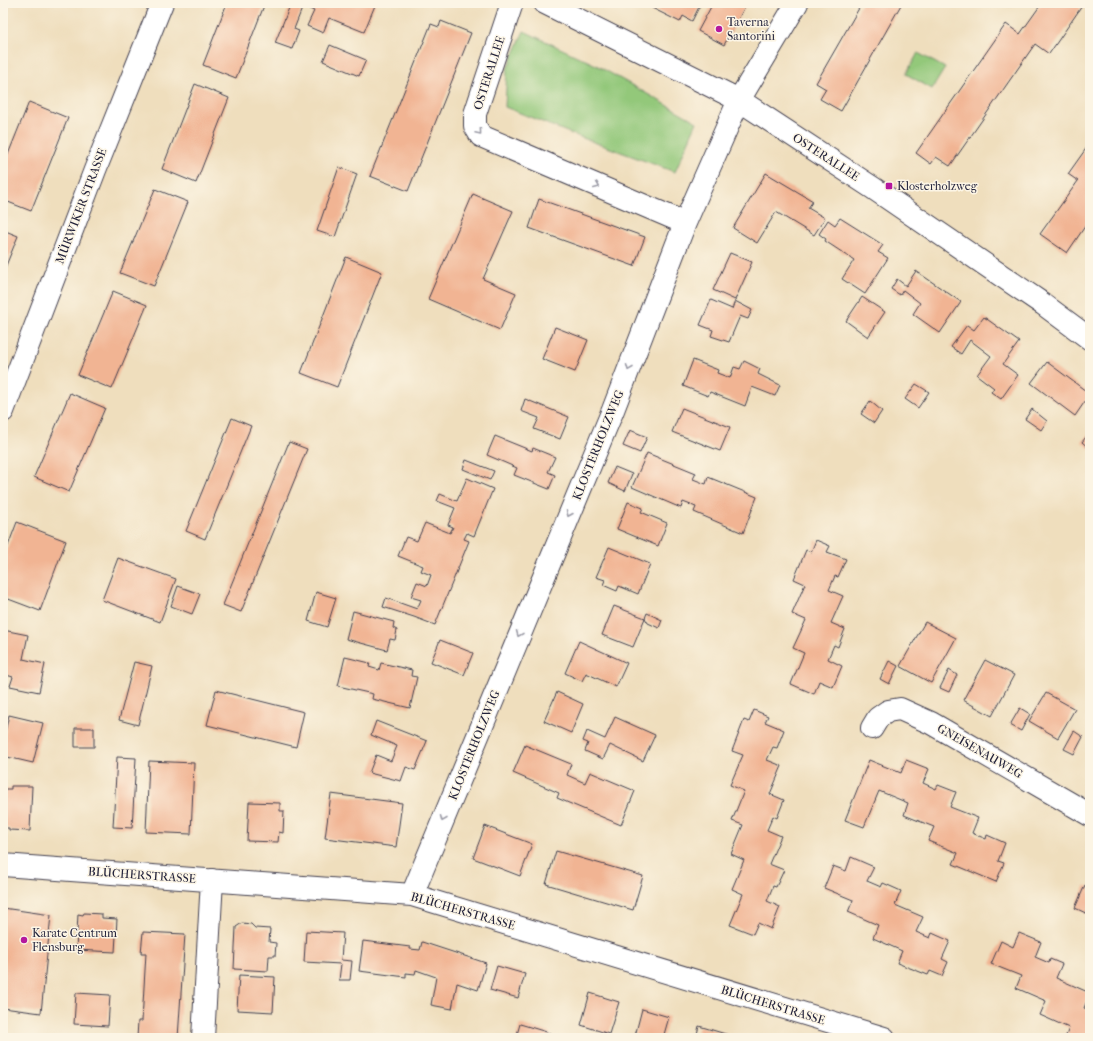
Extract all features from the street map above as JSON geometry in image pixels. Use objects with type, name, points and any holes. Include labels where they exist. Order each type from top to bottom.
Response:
[{"type":"street","name":"MÜRWIKER STRASSE","points":[[3,411],[95,170],[162,3]]},
{"type":"street","name":"OSTERALLEE","points":[[512,3],[475,114],[474,126],[481,136],[685,223]]},
{"type":"street","name":"OSTERALLEE","points":[[545,3],[739,100],[886,197],[1043,304],[1090,339]]},
{"type":"street","name":"KLOSTERHOLZWEG","points":[[412,895],[613,410],[685,223],[739,100],[797,3]]},
{"type":"street","name":"GNEISENAUWEG","points":[[872,728],[878,718],[888,711],[900,710],[931,723],[1090,815]]},
{"type":"street","name":"BLÜCHERSTRASSE","points":[[3,865],[412,895],[884,1038]]},
{"type":"street","points":[[203,1038],[212,880]]},
{"type":"green space","points":[[524,31],[596,65],[697,122],[675,172],[572,134],[505,107],[507,69]]},
{"type":"green space","points":[[918,53],[945,68],[932,89],[906,74]]},
{"type":"building","points":[[227,3],[265,3],[236,78],[203,65]]},
{"type":"building","points":[[291,3],[376,3],[364,32],[329,18],[323,33],[307,26],[314,11],[303,6],[294,29],[299,31],[292,49],[275,43]]},
{"type":"building","points":[[654,3],[701,3],[692,21],[683,16],[680,22],[652,8]]},
{"type":"building","points":[[713,3],[747,3],[724,45],[698,31]]},
{"type":"building","points":[[862,3],[902,3],[841,111],[820,99],[826,89],[816,83]]},
{"type":"building","points":[[1042,3],[1077,3],[1082,6],[1049,54],[1035,44],[950,166],[936,157],[931,164],[916,153],[1006,24],[1020,34]]},
{"type":"building","points":[[441,21],[471,33],[408,191],[370,176],[431,24],[439,27]]},
{"type":"building","points":[[330,45],[366,60],[359,76],[323,61]]},
{"type":"building","points":[[195,84],[229,98],[196,183],[162,169]]},
{"type":"building","points":[[29,102],[68,118],[31,211],[3,200],[3,167]]},
{"type":"building","points":[[1090,143],[1090,219],[1067,253],[1040,234],[1078,181],[1068,174]]},
{"type":"building","points":[[339,167],[357,174],[335,237],[317,231]]},
{"type":"building","points":[[766,173],[813,201],[808,208],[825,218],[814,235],[776,212],[757,243],[733,228]]},
{"type":"building","points":[[155,189],[188,202],[154,286],[120,273]]},
{"type":"building","points":[[473,194],[513,211],[483,279],[516,293],[500,330],[428,299]]},
{"type":"building","points":[[539,199],[645,237],[634,266],[529,228]]},
{"type":"building","points":[[840,218],[883,245],[878,252],[888,258],[865,294],[842,279],[854,260],[825,241],[826,239],[819,234],[828,220],[835,225]]},
{"type":"building","points":[[3,230],[18,236],[3,273]]},
{"type":"building","points":[[730,253],[752,262],[735,300],[713,290]]},
{"type":"building","points":[[346,257],[382,272],[337,387],[301,373]]},
{"type":"building","points":[[916,271],[961,302],[940,333],[913,314],[920,303],[903,290],[900,295],[891,289],[897,279],[906,286]]},
{"type":"building","points":[[113,291],[147,305],[112,389],[78,375]]},
{"type":"building","points":[[862,297],[885,312],[868,337],[846,321]]},
{"type":"building","points":[[711,300],[732,309],[735,301],[752,310],[748,319],[740,316],[729,342],[711,336],[713,330],[700,325]]},
{"type":"building","points":[[984,317],[1019,342],[1003,364],[1018,375],[1001,399],[991,392],[994,388],[977,375],[991,356],[970,340],[961,354],[951,347],[967,325],[974,330]]},
{"type":"building","points":[[555,327],[588,340],[575,372],[542,359]]},
{"type":"building","points":[[693,360],[718,370],[717,373],[730,378],[734,367],[740,369],[744,361],[760,369],[758,374],[780,385],[775,396],[752,387],[745,406],[710,392],[708,396],[683,386]]},
{"type":"building","points":[[1047,362],[1090,394],[1075,416],[1031,383]]},
{"type":"building","points":[[916,384],[929,392],[918,408],[905,399]]},
{"type":"building","points":[[70,393],[105,408],[69,492],[34,477]]},
{"type":"building","points":[[525,399],[569,417],[560,439],[534,429],[539,418],[521,411]]},
{"type":"building","points":[[870,401],[882,411],[874,423],[861,414]]},
{"type":"building","points":[[682,408],[730,427],[720,451],[672,432]]},
{"type":"building","points":[[1032,409],[1047,421],[1041,430],[1025,419]]},
{"type":"building","points":[[232,418],[251,426],[205,539],[186,531]]},
{"type":"building","points":[[630,430],[647,437],[640,453],[623,446]]},
{"type":"building","points":[[1090,432],[1090,449],[1082,442]]},
{"type":"building","points":[[495,436],[532,451],[533,448],[555,457],[548,472],[555,475],[549,489],[514,475],[517,468],[487,455]]},
{"type":"building","points":[[289,442],[307,449],[241,612],[223,605]]},
{"type":"building","points":[[647,453],[696,473],[693,479],[706,484],[708,477],[757,497],[743,533],[694,512],[696,507],[683,502],[681,508],[632,487]]},
{"type":"building","points":[[466,460],[494,471],[490,480],[463,469]]},
{"type":"building","points":[[615,467],[632,474],[625,491],[608,483]]},
{"type":"building","points":[[467,478],[493,489],[474,536],[467,533],[464,539],[469,541],[435,625],[383,607],[386,598],[417,609],[421,600],[411,597],[417,582],[427,586],[431,575],[421,571],[423,566],[398,556],[406,537],[417,541],[425,523],[450,533],[453,527],[448,525],[455,508],[437,501],[440,494],[457,501]]},
{"type":"building","points":[[628,502],[643,508],[641,512],[667,523],[658,546],[617,529]]},
{"type":"building","points":[[17,522],[66,541],[40,611],[3,597],[3,559]]},
{"type":"building","points":[[816,540],[830,546],[827,552],[846,559],[838,577],[835,576],[829,590],[843,596],[831,623],[845,629],[838,647],[834,645],[828,659],[842,666],[833,687],[819,681],[814,694],[791,684],[804,653],[793,648],[806,620],[792,614],[805,584],[794,579],[806,550],[811,552]]},
{"type":"building","points":[[609,547],[650,564],[638,594],[619,586],[617,591],[603,585],[605,580],[596,577]]},
{"type":"building","points":[[118,558],[176,579],[160,622],[102,600]]},
{"type":"building","points":[[178,586],[200,594],[192,614],[171,606]]},
{"type":"building","points":[[316,592],[336,598],[327,627],[308,621]]},
{"type":"building","points":[[614,606],[645,618],[633,647],[602,635]]},
{"type":"building","points":[[353,611],[394,622],[393,628],[397,630],[395,640],[390,639],[387,650],[346,639]]},
{"type":"building","points":[[647,613],[662,620],[659,628],[648,623],[645,618]]},
{"type":"building","points":[[925,622],[956,638],[931,683],[900,666]]},
{"type":"building","points":[[3,630],[28,635],[23,659],[45,664],[39,692],[10,686],[13,677],[3,674]]},
{"type":"building","points":[[440,640],[473,653],[464,675],[431,662]]},
{"type":"building","points":[[579,641],[627,663],[616,687],[586,673],[582,681],[565,673]]},
{"type":"building","points":[[345,657],[370,663],[369,667],[379,670],[381,663],[412,670],[411,676],[417,677],[410,708],[372,699],[373,694],[338,686]]},
{"type":"building","points":[[985,660],[1014,675],[992,716],[963,700]]},
{"type":"building","points":[[889,661],[898,666],[889,684],[880,679]]},
{"type":"building","points":[[134,662],[152,666],[138,725],[119,720]]},
{"type":"building","points":[[949,670],[957,675],[949,692],[940,688]]},
{"type":"building","points":[[216,690],[304,712],[296,747],[207,725]]},
{"type":"building","points":[[557,692],[583,704],[571,733],[544,721]]},
{"type":"building","points":[[1046,693],[1075,709],[1058,738],[1029,721]]},
{"type":"building","points":[[1020,708],[1030,714],[1021,731],[1010,725]]},
{"type":"building","points":[[754,710],[768,716],[765,722],[784,730],[777,748],[773,747],[767,760],[782,766],[770,794],[784,800],[777,818],[773,816],[767,830],[781,836],[769,864],[784,870],[776,887],[773,886],[767,901],[780,907],[771,929],[758,923],[753,934],[730,925],[743,894],[732,889],[744,860],[731,854],[743,825],[732,821],[744,791],[730,785],[743,755],[732,751],[744,720],[749,722]]},
{"type":"building","points":[[9,715],[43,723],[33,763],[3,756],[3,741]]},
{"type":"building","points":[[615,717],[655,735],[643,761],[610,745],[603,759],[585,751],[588,743],[583,741],[587,731],[605,739]]},
{"type":"building","points":[[376,721],[427,741],[415,770],[406,767],[401,781],[369,773],[376,755],[391,761],[397,746],[371,735]]},
{"type":"building","points":[[75,728],[94,728],[94,747],[75,747]]},
{"type":"building","points":[[1074,731],[1083,737],[1074,754],[1064,749]]},
{"type":"building","points":[[525,745],[571,764],[567,775],[585,783],[590,772],[635,791],[621,825],[557,798],[559,793],[513,773]]},
{"type":"building","points":[[117,757],[136,758],[132,828],[113,827]]},
{"type":"building","points":[[869,760],[901,773],[906,760],[929,769],[923,783],[936,789],[938,785],[956,792],[950,807],[978,818],[972,833],[986,839],[987,835],[1005,843],[998,861],[1004,863],[996,882],[953,864],[958,853],[928,841],[934,827],[904,815],[908,803],[879,791],[864,827],[845,820]]},
{"type":"building","points":[[149,761],[194,763],[191,834],[146,832]]},
{"type":"building","points":[[11,786],[32,786],[30,831],[9,830],[9,828],[3,828],[3,789],[11,789]]},
{"type":"building","points":[[331,794],[402,803],[396,847],[325,838]]},
{"type":"building","points":[[249,802],[280,803],[280,811],[284,811],[283,833],[279,832],[278,842],[247,841]]},
{"type":"building","points":[[485,826],[532,844],[520,876],[473,858]]},
{"type":"building","points":[[556,851],[643,876],[633,910],[546,884]]},
{"type":"building","points":[[851,857],[874,867],[867,881],[881,887],[883,883],[901,891],[895,905],[923,917],[916,932],[930,938],[932,933],[950,941],[942,959],[948,962],[942,976],[930,971],[928,975],[897,963],[902,951],[873,938],[878,925],[848,912],[853,900],[824,888],[833,866],[846,871]]},
{"type":"building","points":[[1085,885],[1090,887],[1090,915],[1075,908]]},
{"type":"building","points":[[3,908],[51,915],[41,1013],[3,1008]]},
{"type":"building","points":[[84,913],[102,914],[102,918],[117,919],[115,952],[76,950],[78,914],[83,915]]},
{"type":"building","points":[[242,923],[251,924],[255,928],[270,929],[269,942],[276,943],[275,956],[269,956],[268,971],[234,969],[236,927]]},
{"type":"building","points":[[306,931],[343,933],[341,960],[352,961],[350,980],[339,980],[341,964],[304,962]]},
{"type":"building","points":[[143,932],[185,934],[178,1038],[137,1038],[138,1021],[142,1021],[146,953],[141,953]]},
{"type":"building","points":[[1019,933],[1041,942],[1035,957],[1049,963],[1050,959],[1062,964],[1056,978],[1090,993],[1084,1008],[1090,1010],[1090,1038],[1065,1038],[1069,1028],[1040,1015],[1046,1001],[1016,988],[1021,976],[991,964],[1001,941],[1013,947]]},
{"type":"building","points":[[363,941],[410,947],[410,949],[420,950],[422,942],[486,963],[478,990],[457,983],[452,1009],[431,1005],[436,977],[416,970],[415,974],[406,973],[406,977],[359,971]]},
{"type":"building","points":[[497,966],[525,974],[518,998],[490,990]]},
{"type":"building","points":[[239,975],[275,977],[273,1012],[237,1010]]},
{"type":"building","points":[[76,993],[110,995],[108,1026],[74,1024]]},
{"type":"building","points":[[590,993],[619,1002],[609,1034],[581,1025]]},
{"type":"building","points":[[642,1009],[669,1017],[663,1038],[640,1038],[635,1036]]},
{"type":"building","points":[[520,1024],[550,1033],[549,1038],[516,1038]]},
{"type":"building","points":[[699,1026],[729,1035],[728,1038],[696,1038]]},
{"type":"place","name":"Taverna Santorini","points":[[719,29]]},
{"type":"place","name":"Klosterholzweg","points":[[889,186]]},
{"type":"place","name":"Karate Centrum Flensburg","points":[[24,940]]}]
